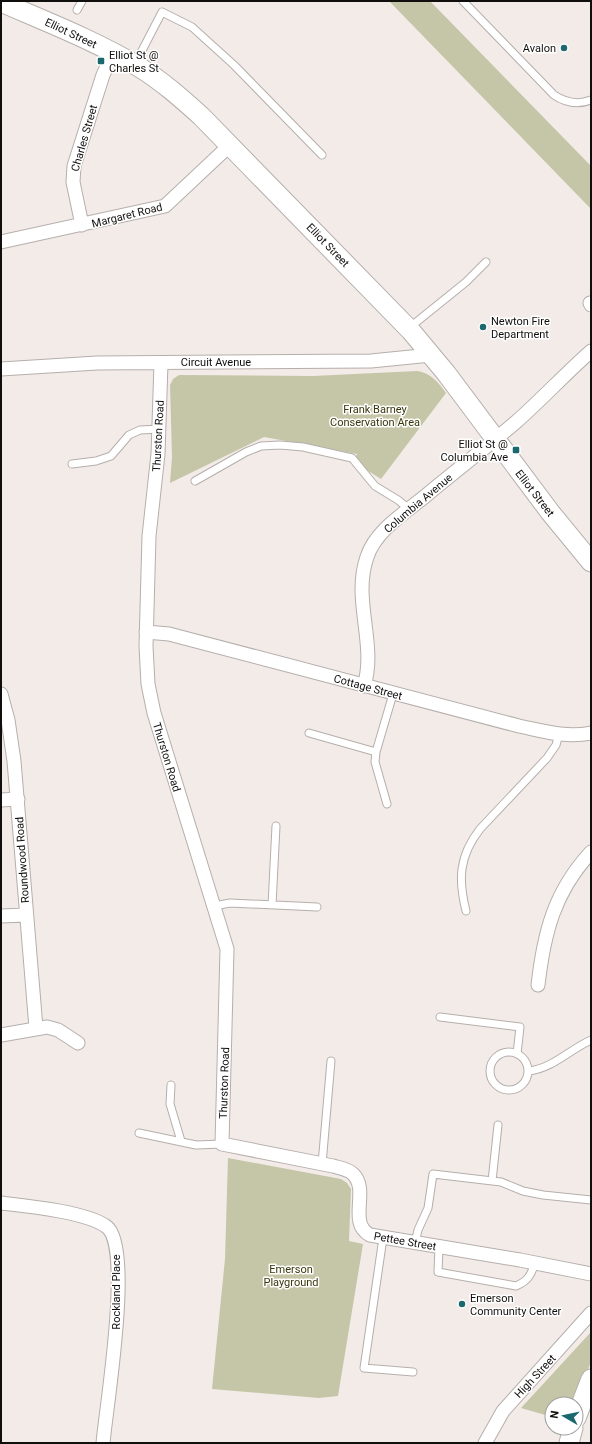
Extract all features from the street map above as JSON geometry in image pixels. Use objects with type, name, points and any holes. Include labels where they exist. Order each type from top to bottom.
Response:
[{"type":"street","name":"Elliot Street","points":[[6,4],[135,64],[180,97],[230,145],[409,328],[431,355],[494,440],[589,555]]},
{"type":"street","name":"Charles Street","points":[[82,225],[74,182],[74,166],[103,75],[113,53]]},
{"type":"street","name":"Margaret Road","points":[[1,242],[165,206],[175,199],[230,145]]},
{"type":"street","name":"Columbia Avenue","points":[[364,686],[368,665],[361,592],[364,565],[376,540],[409,509],[519,419],[591,351]]},
{"type":"street","name":"Circuit Avenue","points":[[1,369],[76,364],[371,361],[431,355]]},
{"type":"street","name":"Thurston Road","points":[[161,363],[160,429],[157,472],[149,536],[146,632],[147,673],[154,712],[226,941],[228,956],[222,1144]]},
{"type":"street","name":"Cottage Street","points":[[146,632],[169,634],[393,694],[559,734],[578,735],[591,733]]},
{"type":"street","name":"Roundwood Road","points":[[1,694],[12,740],[36,1028]]},
{"type":"street","points":[[1,800],[18,799]]},
{"type":"street","points":[[538,985],[543,946],[553,912],[569,879],[591,852]]},
{"type":"street","points":[[1,916],[26,915]]},
{"type":"street","points":[[1,1035],[36,1028],[48,1028],[58,1030],[78,1043]]},
{"type":"street","name":"Pettee Street","points":[[222,1144],[322,1164],[343,1169],[354,1174],[358,1183],[359,1217],[362,1228],[370,1235],[591,1274]]},
{"type":"street","name":"Rockland Place","points":[[1,1204],[87,1218],[108,1228],[113,1235],[118,1259],[117,1312],[115,1343],[103,1443]]},
{"type":"street","name":"High Street","points":[[485,1443],[503,1411],[591,1312]]},
{"type":"street","points":[[584,1397],[591,1379]]},
{"type":"lane","points":[[77,10],[82,1]]},
{"type":"lane","points":[[463,1],[554,95],[574,103],[591,100]]},
{"type":"lane","points":[[135,64],[162,12],[192,26],[234,65],[322,155]]},
{"type":"lane","points":[[409,328],[466,282],[486,262]]},
{"type":"lane","points":[[72,464],[96,461],[111,456],[129,436],[140,430],[160,429]]},
{"type":"lane","points":[[195,481],[246,452],[261,446],[297,447],[352,458],[375,486],[398,500],[409,509]]},
{"type":"lane","points":[[387,804],[376,771],[376,752],[393,694]]},
{"type":"lane","points":[[309,733],[376,752]]},
{"type":"lane","points":[[466,911],[461,891],[460,876],[463,862],[472,841],[480,829],[547,758],[556,745],[559,734]]},
{"type":"lane","points":[[272,905],[276,826]]},
{"type":"lane","points":[[214,906],[230,903],[317,907]]},
{"type":"lane","points":[[440,1017],[520,1027],[517,1054]]},
{"type":"lane","points":[[529,1071],[539,1070],[551,1065],[591,1040]]},
{"type":"lane","points":[[506,1052],[517,1054],[526,1062],[529,1071],[525,1083],[514,1090],[506,1090],[494,1083],[490,1075],[491,1066],[495,1058],[506,1052]]},
{"type":"lane","points":[[322,1164],[331,1061]]},
{"type":"lane","points":[[171,1085],[170,1104],[181,1142]]},
{"type":"lane","points":[[492,1181],[498,1125]]},
{"type":"lane","points":[[139,1133],[203,1145],[222,1144]]},
{"type":"lane","points":[[415,1243],[418,1230],[428,1208],[433,1174],[507,1184],[532,1194],[591,1200]]},
{"type":"lane","points":[[383,1238],[364,1368],[413,1372]]},
{"type":"lane","points":[[439,1247],[438,1272],[516,1286],[526,1282],[531,1276],[535,1263]]},
{"type":"green space","points":[[389,1],[430,1],[591,166],[591,209]]},
{"type":"green space","name":"Frank Barney Conservation Area","points":[[417,371],[430,376],[446,393],[381,479],[354,462],[357,454],[264,437],[170,483],[172,457],[170,385],[173,379],[179,375],[313,376]]},
{"type":"green space","name":"Emerson Playground","points":[[228,1158],[341,1179],[347,1183],[351,1189],[349,1241],[363,1244],[338,1396],[319,1398],[212,1389],[225,1259]]},
{"type":"green space","points":[[591,1332],[591,1362],[577,1396],[544,1396],[544,1415],[521,1408]]},
{"type":"place","name":"Avalon","points":[[564,48]]},
{"type":"place","name":"Elliot St @ Charles St","points":[[101,61]]},
{"type":"place","name":"Newton Fire Department","points":[[483,327]]},
{"type":"place","name":"Elliot St @ Columbia Ave","points":[[516,450]]},
{"type":"place","name":"Emerson Community Center","points":[[462,1304]]}]
